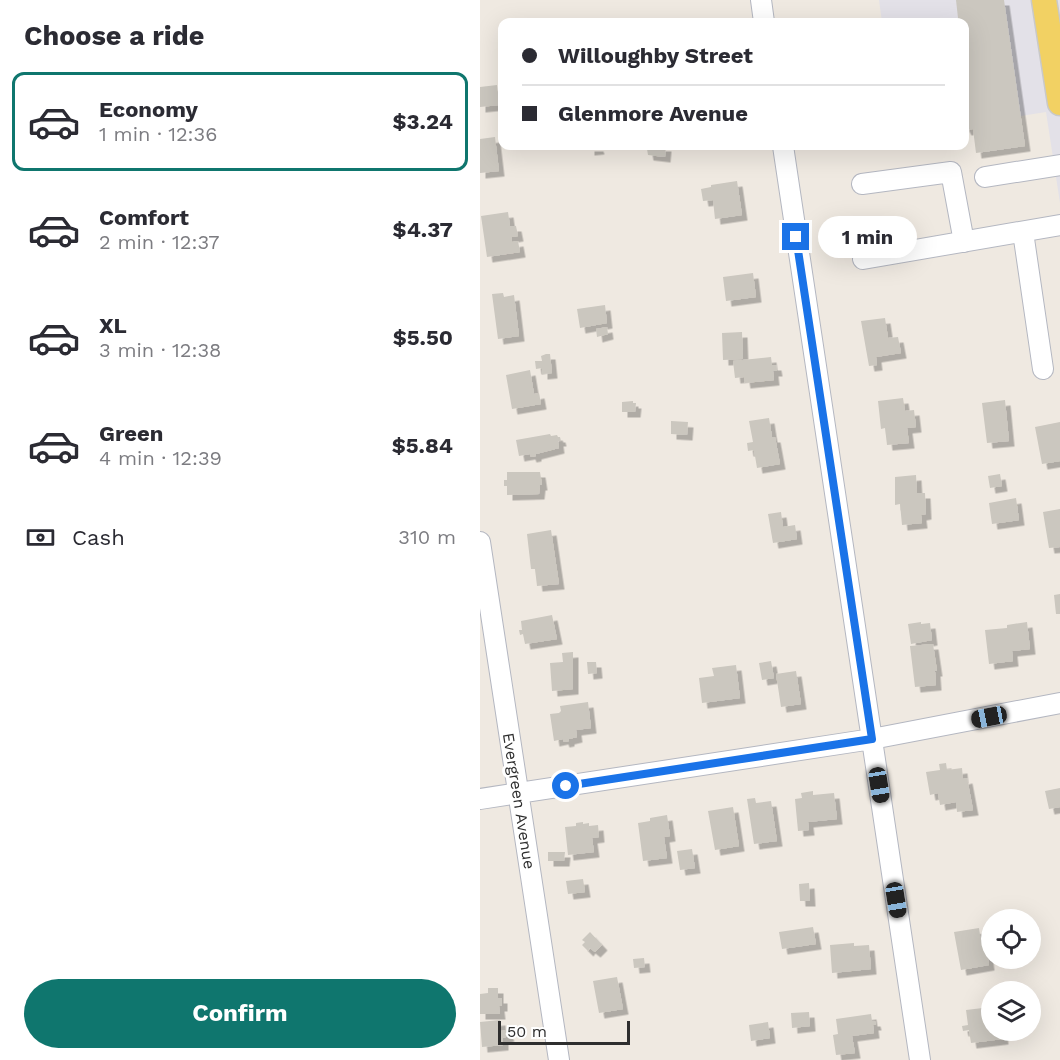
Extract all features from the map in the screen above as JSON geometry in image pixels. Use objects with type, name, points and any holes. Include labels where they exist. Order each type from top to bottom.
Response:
[{"type":"main road","points":[[1044,0],[1056,46],[1060,103]]},
{"type":"street","points":[[761,0],[763,18]]},
{"type":"street","points":[[784,150],[920,1060]]},
{"type":"street","points":[[985,177],[1060,165]]},
{"type":"street","points":[[862,184],[951,172],[964,242]]},
{"type":"street","points":[[863,259],[1060,225]]},
{"type":"street","points":[[1023,232],[1043,369]]},
{"type":"street","name":"Evergreen Avenue","points":[[480,542],[559,1060]]},
{"type":"street","points":[[480,799],[872,739],[1060,703]]},
{"type":"shaded area","points":[[879,0],[1060,0],[1060,203],[1046,112],[969,124],[969,18],[881,18]]},
{"type":"building","points":[[956,0],[1004,0],[1025,146],[976,153],[973,129],[969,130],[969,18],[958,18]]},
{"type":"building","points":[[497,85],[498,105],[480,107],[480,87]]},
{"type":"building","points":[[495,137],[499,171],[480,173],[480,139]]},
{"type":"building","points":[[647,150],[666,150],[665,157],[648,155]]},
{"type":"building","points":[[737,181],[742,215],[715,219],[713,200],[703,201],[701,189]]},
{"type":"building","points":[[508,212],[510,226],[516,226],[518,236],[512,237],[512,242],[518,241],[520,252],[487,257],[481,216]]},
{"type":"building","points":[[753,273],[756,297],[726,301],[723,277]]},
{"type":"building","points":[[503,293],[504,297],[514,295],[519,336],[498,339],[492,294]]},
{"type":"building","points":[[605,305],[607,323],[580,328],[577,309]]},
{"type":"building","points":[[885,318],[888,338],[898,337],[901,353],[876,357],[877,365],[869,366],[861,321]]},
{"type":"building","points":[[607,327],[608,334],[597,337],[596,329]]},
{"type":"building","points":[[742,332],[743,359],[723,360],[722,333]]},
{"type":"building","points":[[550,354],[552,373],[542,374],[542,368],[536,369],[535,361],[542,361],[541,356]]},
{"type":"building","points":[[771,357],[772,365],[776,365],[777,371],[773,371],[774,380],[745,383],[744,377],[735,378],[733,361]]},
{"type":"building","points":[[530,370],[534,394],[539,393],[541,404],[512,409],[506,375]]},
{"type":"building","points":[[903,398],[905,411],[914,410],[916,427],[907,428],[909,443],[887,445],[885,428],[881,429],[878,401]]},
{"type":"building","points":[[1005,400],[1009,441],[987,443],[982,403]]},
{"type":"building","points":[[622,402],[636,403],[635,412],[622,412]]},
{"type":"building","points":[[769,418],[780,464],[757,468],[754,450],[748,451],[747,443],[753,442],[749,421]]},
{"type":"building","points":[[671,421],[688,422],[687,435],[671,434]]},
{"type":"building","points":[[1060,422],[1060,461],[1042,464],[1035,427]]},
{"type":"building","points":[[550,434],[560,437],[559,448],[531,457],[530,454],[519,456],[516,440]]},
{"type":"building","points":[[507,472],[540,472],[542,485],[540,485],[539,494],[507,495],[504,480],[507,480]]},
{"type":"building","points":[[1000,474],[1002,486],[990,488],[988,476]]},
{"type":"building","points":[[916,475],[917,493],[925,493],[926,514],[921,515],[922,523],[902,525],[900,504],[895,505],[895,477]]},
{"type":"building","points":[[1016,498],[1019,520],[992,524],[989,503]]},
{"type":"building","points":[[1060,509],[1060,547],[1049,548],[1043,512]]},
{"type":"building","points":[[781,512],[783,527],[795,525],[797,539],[773,543],[768,514]]},
{"type":"building","points":[[551,530],[559,584],[537,586],[535,569],[531,569],[527,534]]},
{"type":"building","points":[[1060,594],[1060,614],[1056,614],[1054,595]]},
{"type":"building","points":[[552,615],[557,639],[525,644],[523,634],[520,635],[519,630],[522,630],[521,621]]},
{"type":"building","points":[[921,622],[921,624],[930,623],[932,640],[911,644],[908,624]]},
{"type":"building","points":[[1027,622],[1030,649],[1012,651],[1013,661],[989,664],[985,630],[1007,628],[1007,625]]},
{"type":"building","points":[[933,644],[937,671],[935,671],[936,685],[915,687],[910,646]]},
{"type":"building","points":[[573,652],[573,689],[552,691],[550,663],[563,662],[562,653]]},
{"type":"building","points":[[771,661],[774,678],[762,680],[759,663]]},
{"type":"building","points":[[587,662],[596,662],[597,673],[588,674]]},
{"type":"building","points":[[736,665],[740,698],[702,703],[699,678],[714,676],[712,668]]},
{"type":"building","points":[[796,671],[801,704],[781,707],[776,674]]},
{"type":"building","points":[[588,702],[591,728],[576,730],[577,737],[569,741],[564,742],[563,739],[554,741],[550,714],[559,713],[560,706]]},
{"type":"building","points":[[946,763],[947,770],[962,768],[963,779],[967,778],[973,810],[957,812],[956,802],[940,805],[938,793],[930,795],[926,772],[940,770],[939,764]]},
{"type":"building","points":[[1060,788],[1060,807],[1049,809],[1045,791]]},
{"type":"building","points":[[813,791],[813,795],[834,793],[837,819],[808,822],[809,830],[798,831],[795,799],[802,798],[801,793]]},
{"type":"building","points":[[755,798],[756,803],[771,801],[777,841],[754,844],[747,799]]},
{"type":"building","points":[[733,807],[739,846],[715,850],[708,811]]},
{"type":"building","points":[[667,815],[670,836],[664,837],[667,858],[643,861],[638,823]]},
{"type":"building","points":[[583,822],[583,824],[589,823],[589,826],[598,825],[599,837],[592,838],[594,852],[568,855],[565,827],[576,826],[576,823]]},
{"type":"building","points":[[692,849],[695,868],[680,870],[677,851]]},
{"type":"building","points":[[548,852],[565,852],[564,861],[548,861]]},
{"type":"building","points":[[583,879],[585,892],[568,894],[566,881]]},
{"type":"building","points":[[809,883],[810,901],[800,901],[799,884]]},
{"type":"building","points":[[813,927],[816,944],[782,949],[779,932]]},
{"type":"building","points":[[979,928],[981,966],[961,970],[954,932]]},
{"type":"building","points":[[590,932],[602,945],[595,952],[590,948],[588,951],[582,945],[585,942],[582,940]]},
{"type":"building","points":[[854,943],[854,946],[869,945],[871,969],[832,973],[830,945]]},
{"type":"building","points":[[644,958],[645,967],[634,968],[633,959]]},
{"type":"building","points":[[617,977],[623,1009],[599,1013],[593,981]]},
{"type":"building","points":[[488,988],[498,988],[498,998],[502,998],[502,1006],[499,1006],[500,1014],[480,1014],[480,994],[488,993]]},
{"type":"building","points":[[981,1008],[981,1041],[987,1041],[971,1043],[969,1030],[963,1031],[962,1026],[968,1025],[966,1010]]},
{"type":"building","points":[[809,1012],[810,1026],[792,1028],[791,1013]]},
{"type":"building","points":[[871,1014],[872,1021],[875,1021],[876,1025],[873,1025],[874,1033],[852,1036],[855,1053],[836,1055],[833,1035],[838,1034],[836,1019]]},
{"type":"building","points":[[500,1020],[501,1031],[506,1030],[509,1036],[503,1038],[503,1045],[482,1047],[480,1022]]},
{"type":"building","points":[[768,1022],[770,1038],[751,1041],[749,1025]]},
{"type":"route","points":[[566,786],[872,739],[796,237]]}]
